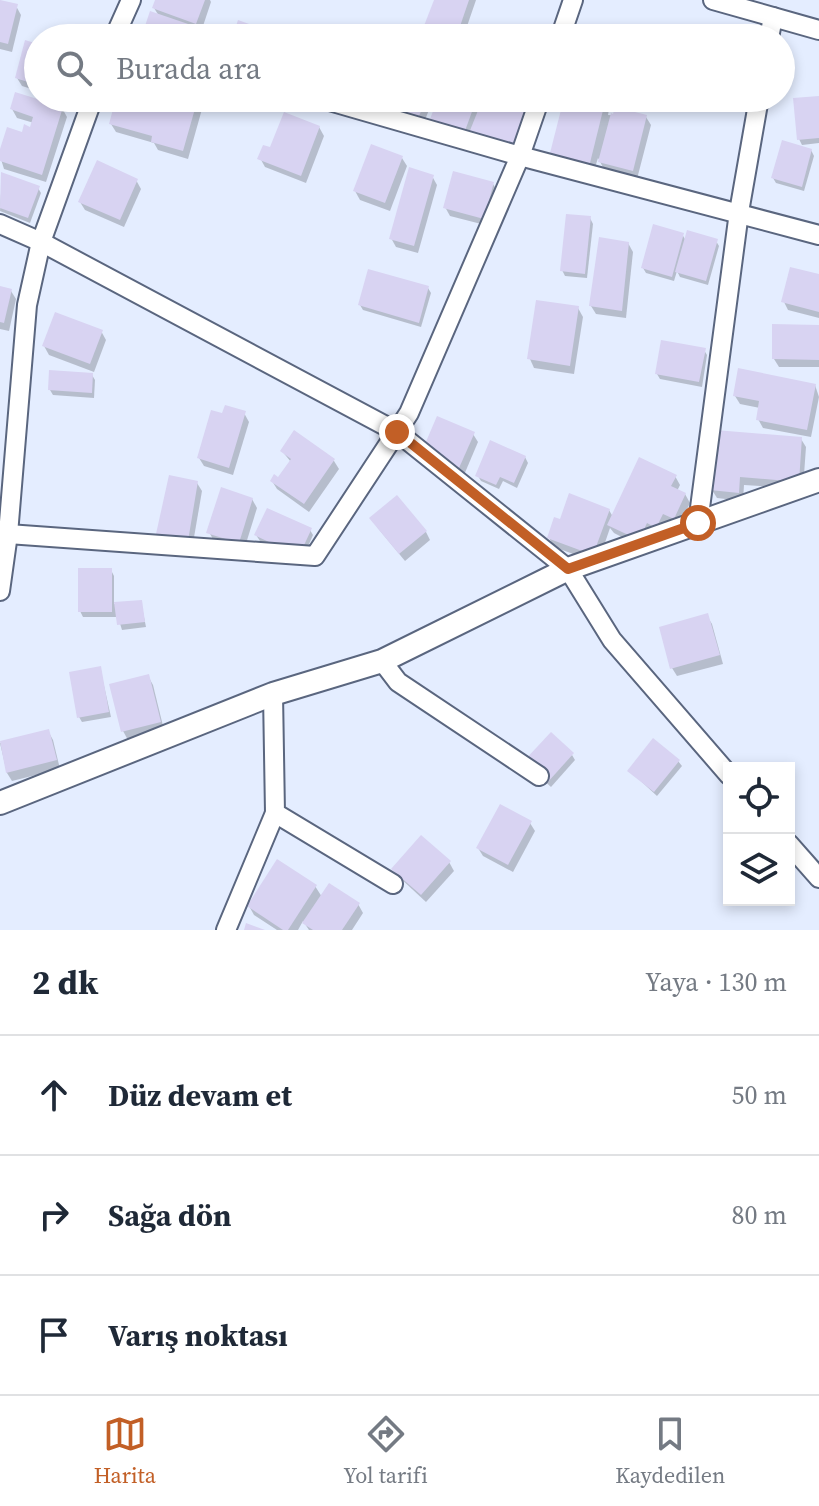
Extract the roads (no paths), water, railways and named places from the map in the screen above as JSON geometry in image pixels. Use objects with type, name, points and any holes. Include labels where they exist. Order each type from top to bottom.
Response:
[{"type":"street","points":[[120,24],[131,0]]},
{"type":"street","points":[[565,24],[573,0]]},
{"type":"street","points":[[713,0],[819,30]]},
{"type":"street","points":[[772,24],[773,17]]},
{"type":"street","points":[[0,591],[8,534],[27,305],[41,242],[88,112]]},
{"type":"street","points":[[368,112],[819,235]]},
{"type":"street","points":[[8,534],[315,556],[409,413],[520,156],[535,112]]},
{"type":"street","points":[[698,523],[739,212],[757,112]]},
{"type":"street","points":[[0,224],[41,242],[397,432],[568,569],[612,640],[723,768]]},
{"type":"street","points":[[0,803],[273,694],[382,661],[568,569],[819,480]]},
{"type":"street","points":[[382,661],[398,682],[539,776]]},
{"type":"street","points":[[226,930],[275,813],[273,694]]},
{"type":"street","points":[[275,813],[393,884]]},
{"type":"street","points":[[795,851],[819,878]]}]
